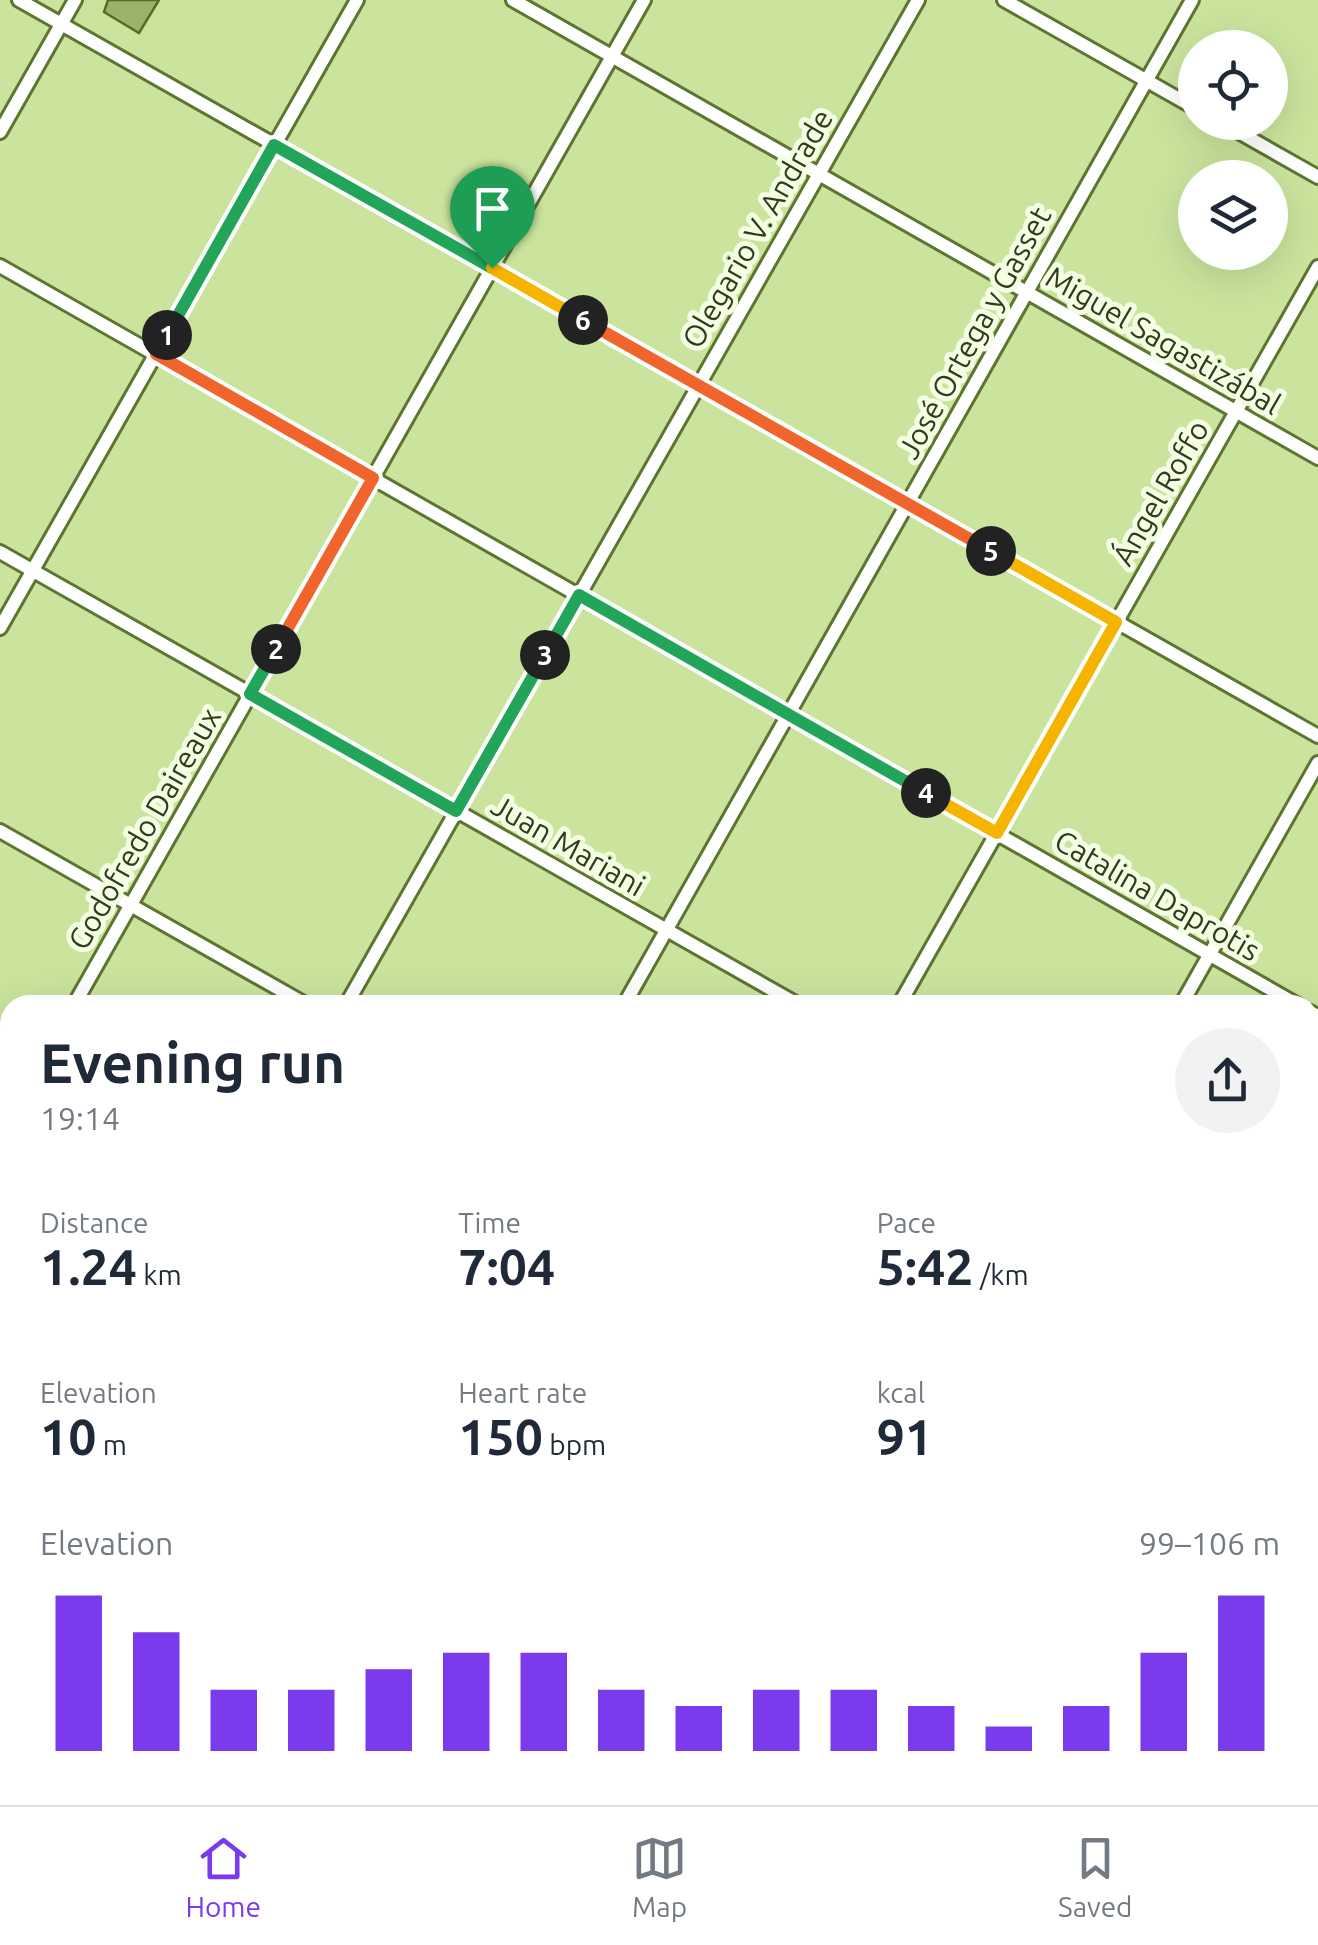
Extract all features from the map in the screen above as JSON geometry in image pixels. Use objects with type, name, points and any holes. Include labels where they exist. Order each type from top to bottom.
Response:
[{"type":"street","points":[[19,0],[1318,736]]},
{"type":"street","points":[[0,132],[75,0]]},
{"type":"street","points":[[0,628],[357,0]]},
{"type":"street","name":"Miguel Sagastizábal","points":[[513,0],[1318,458]]},
{"type":"street","name":"Godofredo Daireaux","points":[[80,995],[644,0]]},
{"type":"street","name":"Olegario V. Andrade","points":[[352,995],[918,0]]},
{"type":"street","points":[[1004,0],[1178,98]]},
{"type":"street","name":"José Ortega y Gasset","points":[[630,995],[1192,0]]},
{"type":"street","points":[[1252,140],[1318,178]]},
{"type":"street","name":"Catalina Daprotis","points":[[0,266],[1281,995]]},
{"type":"street","name":"Ángel Roffo","points":[[906,995],[1318,267]]},
{"type":"street","name":"Juan Mariani","points":[[0,552],[781,995]]},
{"type":"street","points":[[1187,995],[1318,763]]},
{"type":"street","points":[[0,831],[288,995]]},
{"type":"building","points":[[108,0],[159,0],[139,33],[104,12]]},
{"type":"route","points":[[274,145],[492,268],[1116,622],[997,833],[579,595],[456,811],[250,694],[373,478],[156,354],[274,145]]}]
